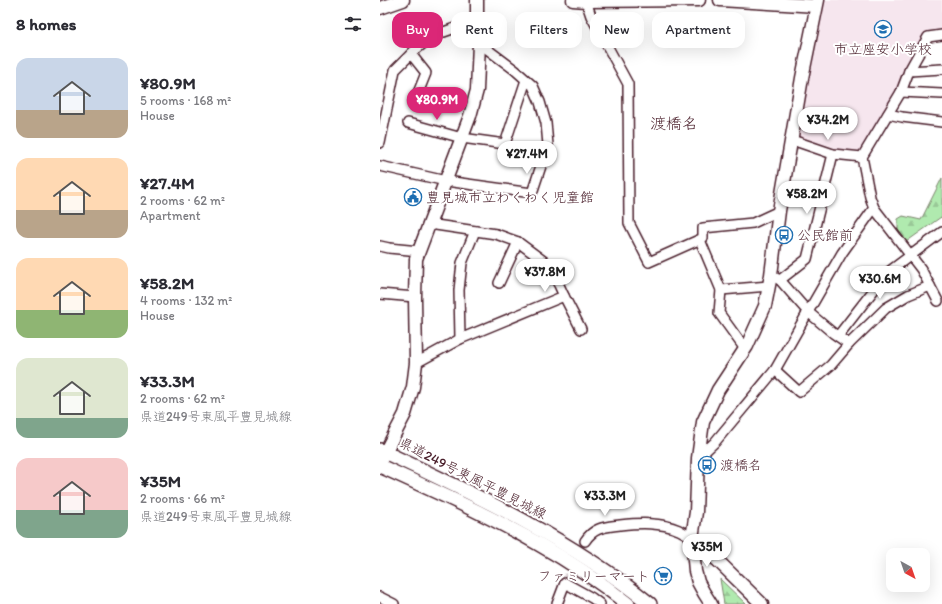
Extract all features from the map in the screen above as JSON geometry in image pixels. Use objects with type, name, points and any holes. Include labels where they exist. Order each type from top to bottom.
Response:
[{"type":"main road","name":"県道249号東風平豊見城線","points":[[382,454],[505,510],[583,556],[650,604]]},
{"type":"main road","name":"県道249号東風平豊見城線","points":[[380,466],[484,515],[537,543],[595,579],[628,604]]},
{"type":"street","points":[[380,8],[403,0]]},
{"type":"street","points":[[477,0],[477,12]]},
{"type":"street","points":[[573,0],[699,0]]},
{"type":"street","points":[[711,604],[698,582],[695,571],[692,538],[696,512],[698,458],[703,422],[718,390],[745,349],[765,306],[773,280],[779,211],[802,78],[817,3],[720,0]]},
{"type":"street","points":[[586,1],[591,16],[628,84],[629,223],[649,262],[700,240],[703,238],[703,228],[753,223],[779,211]]},
{"type":"street","points":[[380,143],[395,70],[425,42],[451,29]]},
{"type":"street","points":[[938,301],[921,269],[874,208],[870,197],[862,157],[901,92],[909,71],[928,36],[942,35]]},
{"type":"street","points":[[382,454],[405,414],[413,387],[416,363],[416,259],[470,116],[477,90],[479,48]]},
{"type":"street","points":[[380,166],[446,181],[532,193],[548,145],[546,123],[540,102],[533,86],[515,70],[485,48]]},
{"type":"street","points":[[411,54],[426,73],[416,98]]},
{"type":"street","points":[[909,71],[942,69]]},
{"type":"street","points":[[408,124],[462,138],[505,144],[526,80]]},
{"type":"street","points":[[901,92],[942,94]]},
{"type":"street","points":[[888,114],[942,122]]},
{"type":"street","points":[[792,140],[833,154],[862,157]]},
{"type":"street","points":[[721,290],[773,280],[806,259],[833,154]]},
{"type":"street","points":[[698,458],[716,442],[775,370],[842,253],[874,208]]},
{"type":"street","points":[[429,224],[496,234],[518,242],[545,262],[559,285],[581,329]]},
{"type":"street","points":[[460,339],[459,290],[462,263],[475,231]]},
{"type":"street","points":[[838,336],[887,273],[942,232]]},
{"type":"street","points":[[700,240],[721,290],[718,313],[745,349]]},
{"type":"street","points":[[499,283],[518,242]]},
{"type":"street","points":[[380,246],[419,251]]},
{"type":"street","points":[[773,280],[808,312],[849,344]]},
{"type":"street","points":[[775,370],[799,392],[831,365],[849,344],[886,308],[908,295],[930,286]]},
{"type":"street","points":[[380,294],[415,297]]},
{"type":"street","points":[[416,363],[460,339],[564,296]]},
{"type":"street","points":[[585,541],[595,530],[604,527],[650,523],[680,530],[692,538],[717,560],[762,604]]},
{"type":"street","points":[[557,604],[565,583],[600,604]]},
{"type":"street","points":[[380,597],[394,604]]},
{"type":"shaded area","points":[[824,0],[942,0],[942,32],[926,34],[896,93],[864,149],[859,152],[852,153],[795,136]]},
{"type":"green space","points":[[942,178],[942,218],[941,217],[906,242],[898,232],[898,219],[903,216],[921,220]]},
{"type":"green space","points":[[720,579],[746,604],[724,604]]},
{"type":"tunnel","points":[[565,583],[585,541]]},
{"type":"place","name":"市立座安小学校","points":[[883,29]]},
{"type":"place","name":"豊見城市立わくわく児童館","points":[[413,197]]},
{"type":"place","name":"公民館前","points":[[784,235]]},
{"type":"place","name":"渡橋名","points":[[707,465]]},
{"type":"place","name":"ファミリーマート","points":[[663,576]]},
{"type":"district","name":"渡橋名","points":[[674,123]]}]
